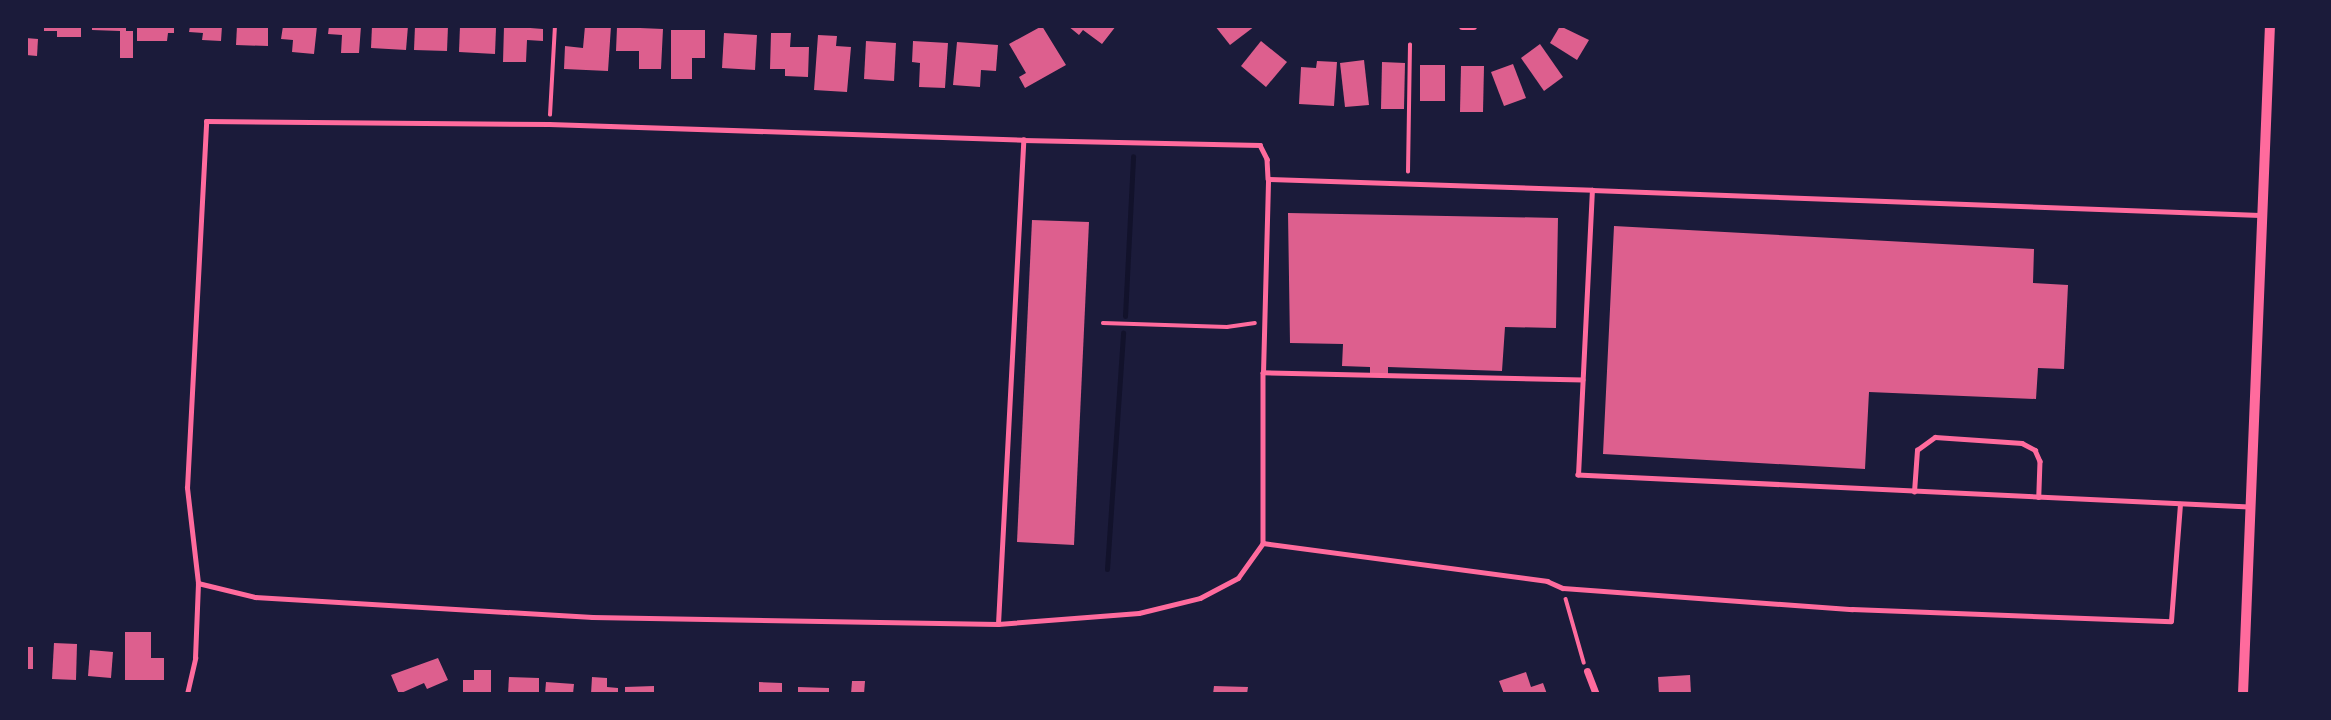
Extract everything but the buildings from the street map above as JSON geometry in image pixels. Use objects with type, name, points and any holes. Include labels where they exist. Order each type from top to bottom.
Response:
[{"type":"street","points":[[1462,26],[1473,26]]},
{"type":"street","points":[[2243,694],[2260,215],[2270,26]]},
{"type":"street","points":[[1587,671],[1596,694]]},
{"type":"lane","points":[[187,694],[195,658],[198,583],[187,488],[206,121],[549,124],[1260,145],[1267,159],[1263,543],[1238,578],[1200,598],[1139,613],[998,624],[592,617],[256,597],[198,583]]},
{"type":"lane","points":[[998,624],[1023,140]]},
{"type":"lane","points":[[1268,179],[2260,215]]},
{"type":"lane","points":[[1592,190],[1578,475],[2250,508]]},
{"type":"lane","points":[[1263,373],[1583,380]]},
{"type":"lane","points":[[1914,493],[1917,450],[1935,437],[2029,446],[2040,461],[2039,497]]},
{"type":"lane","points":[[1263,543],[1547,581],[1563,587],[1852,609],[2171,621],[2180,504]]},
{"type":"path","points":[[549,124],[555,26]]},
{"type":"path","points":[[1407,184],[1410,45]]},
{"type":"path","points":[[1103,323],[1227,327],[1264,322]]},
{"type":"path","points":[[1563,587],[1587,671]]},
{"type":"waterway","points":[[1125,316],[1133,156]]},
{"type":"waterway","points":[[1107,569],[1123,333]]}]
